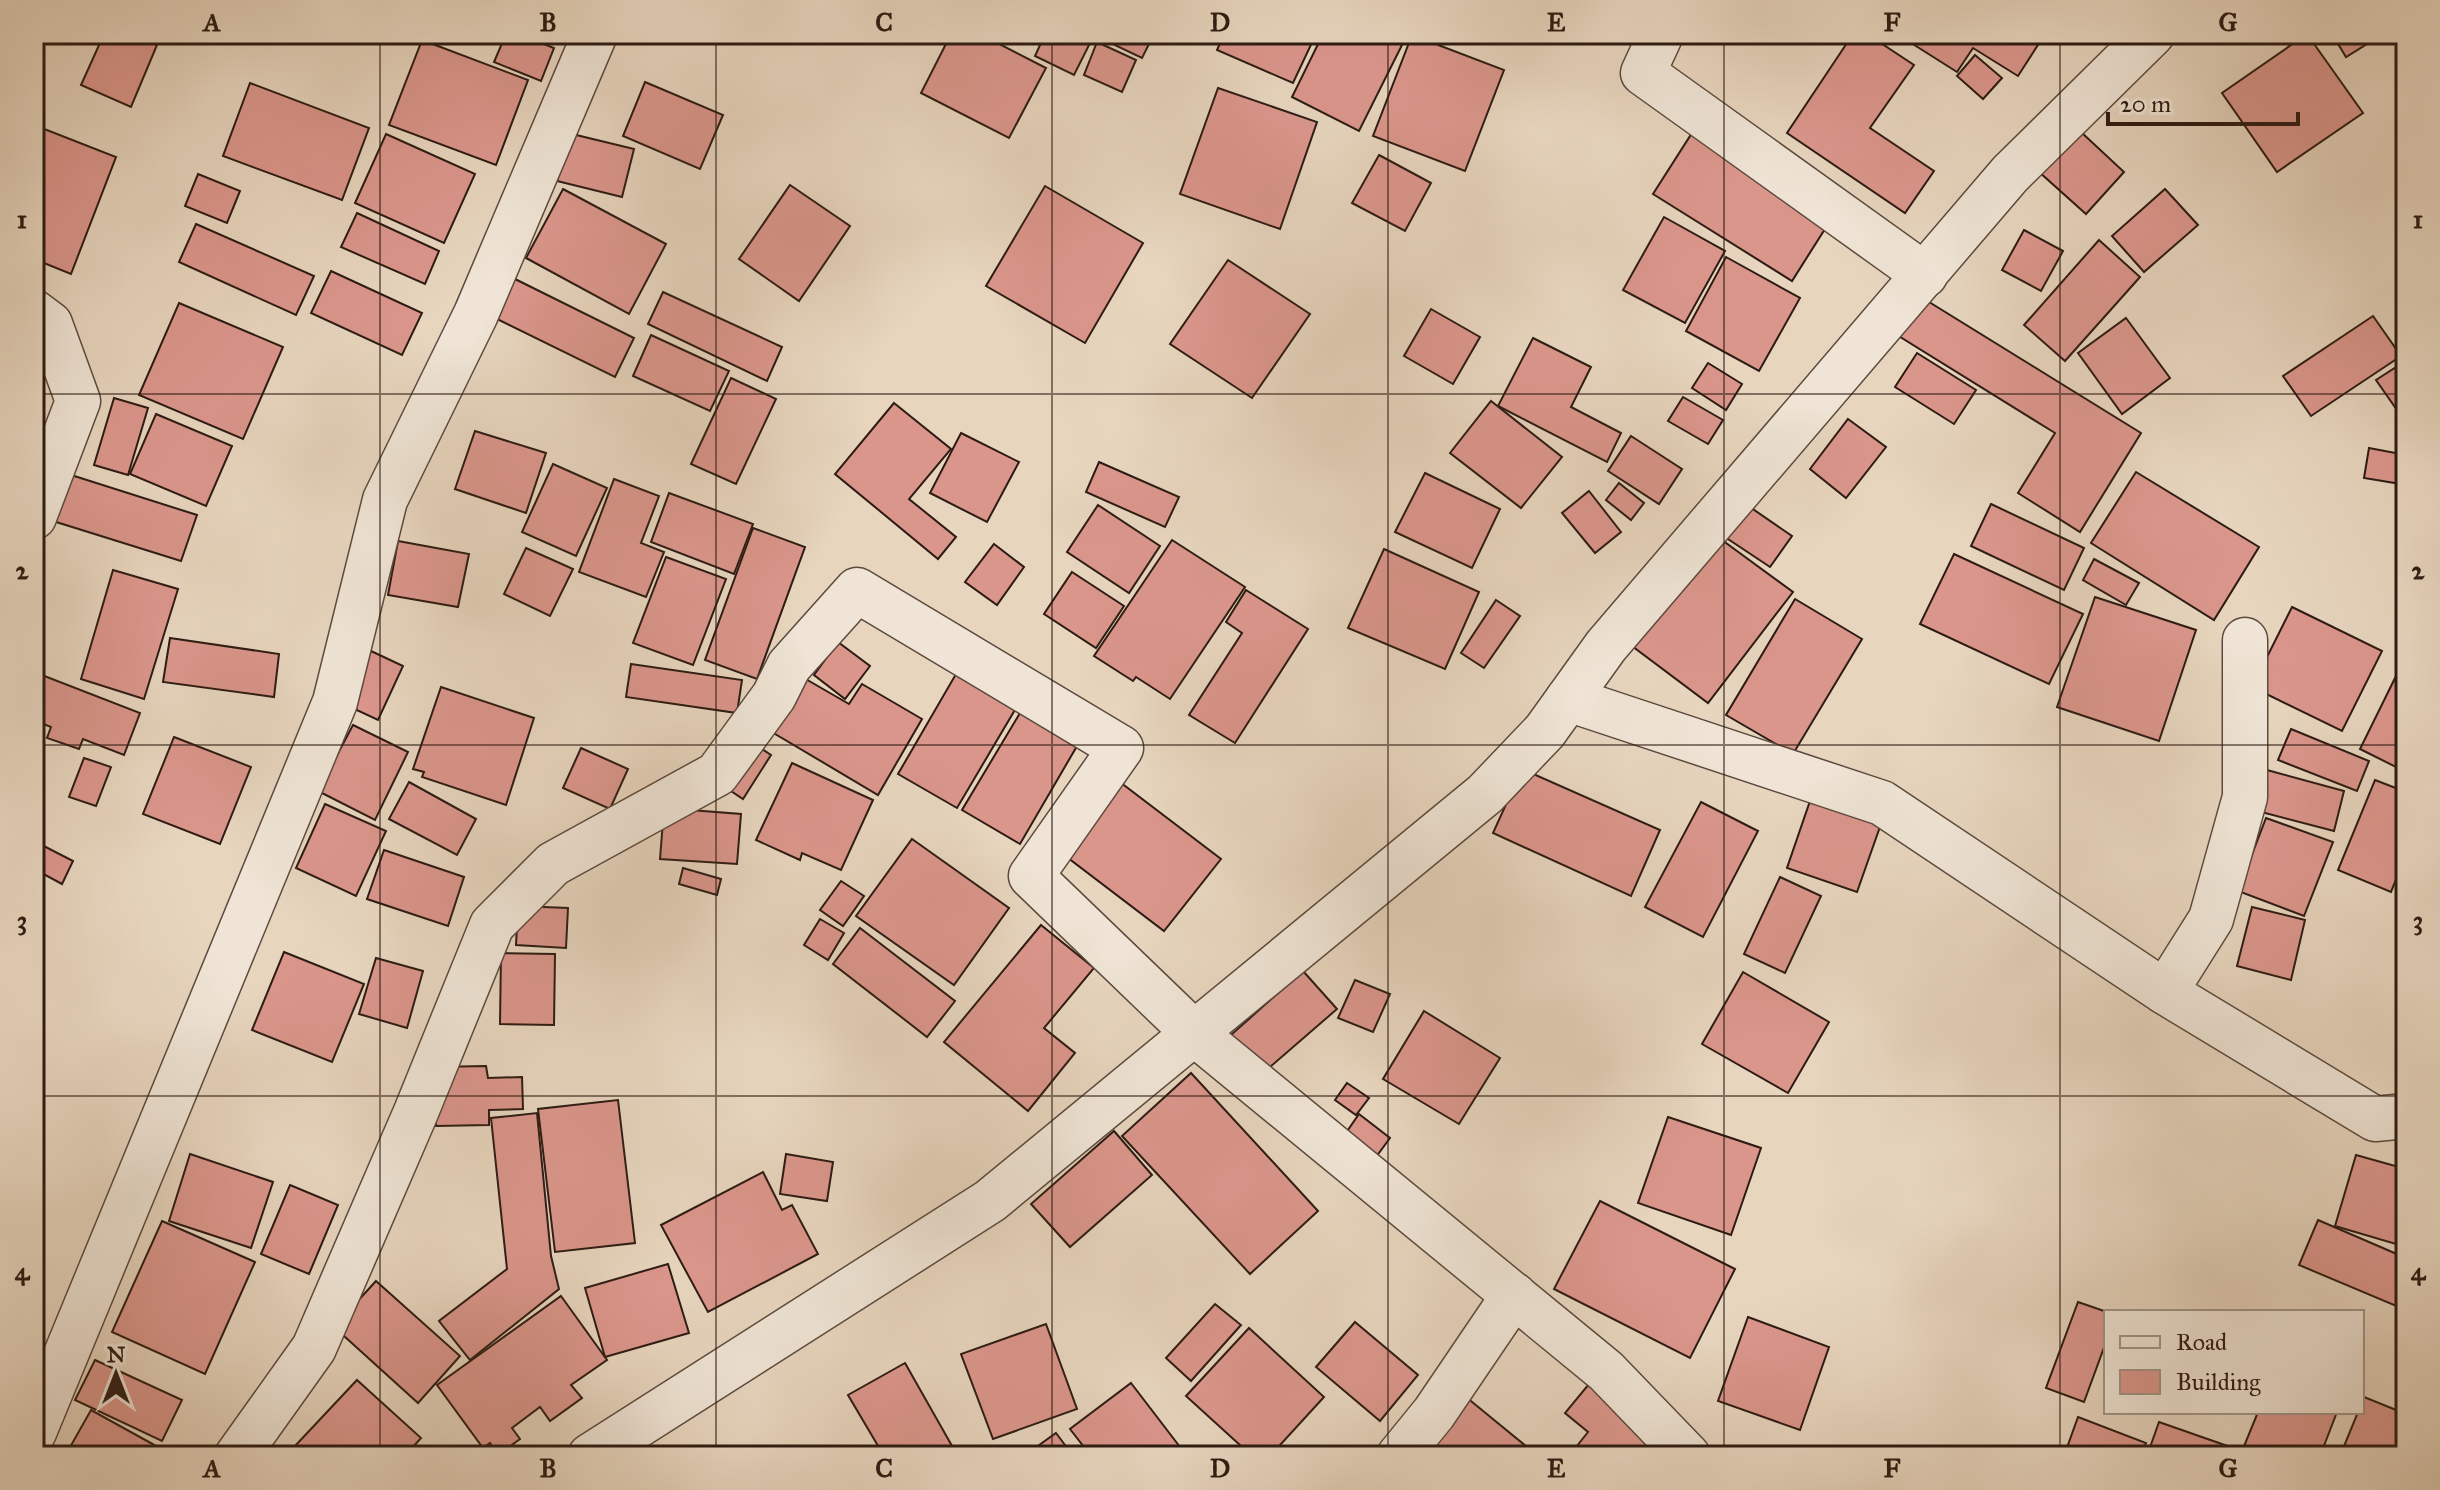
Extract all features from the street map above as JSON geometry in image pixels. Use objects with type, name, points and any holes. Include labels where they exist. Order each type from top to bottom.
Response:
[{"type":"street","points":[[34,1432],[335,702],[385,500],[476,314],[595,34]]},
{"type":"street","points":[[1661,34],[1643,73],[1925,275]]},
{"type":"street","points":[[590,1456],[990,1201],[1485,794],[1545,731],[1606,646],[2010,174],[2128,43]]},
{"type":"street","points":[[34,312],[50,324],[78,401],[34,517]]},
{"type":"street","points":[[237,1456],[314,1348],[416,1112],[492,925],[553,864],[717,774],[774,696],[789,666],[857,590],[1121,748],[1031,876],[1194,1033],[1606,1371],[1688,1456]]},
{"type":"street","points":[[2165,992],[2211,919],[2245,797],[2245,640]]},
{"type":"street","points":[[1568,699],[1882,803],[2165,992],[2375,1119],[2406,1116]]},
{"type":"street","points":[[1399,1456],[1434,1413],[1514,1295]]},
{"type":"building","points":[[104,34],[130,34],[157,45],[131,107],[81,85]]},
{"type":"building","points":[[506,34],[519,34],[554,48],[541,81],[494,62]]},
{"type":"building","points":[[951,34],[980,34],[1046,68],[1009,138],[921,93]]},
{"type":"building","points":[[1045,34],[1154,34],[1142,58],[1094,35],[1074,75],[1035,56]]},
{"type":"building","points":[[1224,34],[1316,34],[1293,83],[1217,50]]},
{"type":"building","points":[[1323,34],[1378,34],[1402,45],[1359,131],[1292,97]]},
{"type":"building","points":[[1853,34],[1867,34],[1914,65],[1870,128],[1934,171],[1905,213],[1787,133]]},
{"type":"building","points":[[1897,34],[2045,34],[2018,76],[1973,48],[1957,72]]},
{"type":"building","points":[[2307,34],[2363,113],[2277,172],[2222,93]]},
{"type":"building","points":[[2332,34],[2383,34],[2346,57]]},
{"type":"building","points":[[1412,35],[1504,70],[1465,171],[1373,136]]},
{"type":"building","points":[[422,40],[528,80],[496,165],[389,125]]},
{"type":"building","points":[[1097,42],[1136,60],[1122,92],[1084,75]]},
{"type":"building","points":[[1975,55],[2002,78],[1983,99],[1957,76]]},
{"type":"building","points":[[645,82],[723,115],[700,169],[623,136]]},
{"type":"building","points":[[250,83],[369,128],[342,200],[223,156]]},
{"type":"building","points":[[1218,88],[1317,122],[1280,229],[1180,194]]},
{"type":"building","points":[[2067,119],[2124,172],[2086,214],[2028,162]]},
{"type":"building","points":[[34,125],[116,157],[71,274],[34,259]]},
{"type":"building","points":[[568,133],[634,149],[622,197],[557,181]]},
{"type":"building","points":[[1692,133],[1830,221],[1792,281],[1653,194]]},
{"type":"building","points":[[386,134],[475,174],[444,243],[355,203]]},
{"type":"building","points":[[1379,155],[1431,183],[1405,231],[1352,203]]},
{"type":"building","points":[[198,174],[240,191],[227,223],[185,206]]},
{"type":"building","points":[[790,185],[850,226],[799,301],[739,259]]},
{"type":"building","points":[[1045,186],[1143,243],[1085,343],[986,286]]},
{"type":"building","points":[[563,189],[666,244],[629,314],[526,258]]},
{"type":"building","points":[[2165,189],[2198,225],[2144,272],[2112,236]]},
{"type":"building","points":[[357,213],[439,251],[425,284],[341,247]]},
{"type":"building","points":[[1664,217],[1725,251],[1685,323],[1623,290]]},
{"type":"building","points":[[196,224],[314,276],[296,315],[179,262]]},
{"type":"building","points":[[2024,230],[2063,251],[2041,291],[2002,270]]},
{"type":"building","points":[[2099,240],[2140,277],[2065,361],[2024,325]]},
{"type":"building","points":[[1726,257],[1800,298],[1759,371],[1686,331]]},
{"type":"building","points":[[1228,260],[1310,314],[1252,398],[1170,344]]},
{"type":"building","points":[[331,271],[422,313],[402,355],[311,313]]},
{"type":"building","points":[[515,279],[634,338],[615,377],[495,318]]},
{"type":"building","points":[[663,292],[782,347],[767,381],[648,324]]},
{"type":"building","points":[[1921,297],[2141,433],[2080,532],[2018,493],[2055,433],[1897,335]]},
{"type":"building","points":[[179,303],[283,347],[243,439],[139,395]]},
{"type":"building","points":[[1431,309],[1480,337],[1453,384],[1404,356]]},
{"type":"building","points":[[2373,316],[2401,356],[2311,416],[2283,376]]},
{"type":"building","points":[[2126,318],[2170,378],[2122,414],[2078,353]]},
{"type":"building","points":[[651,335],[729,371],[710,411],[633,376]]},
{"type":"building","points":[[1533,338],[1591,367],[1571,407],[1621,433],[1607,462],[1498,406]]},
{"type":"building","points":[[1917,353],[1976,390],[1954,424],[1895,387]]},
{"type":"building","points":[[2404,362],[2406,366],[2404,420],[2376,380]]},
{"type":"building","points":[[1708,363],[1742,384],[1726,410],[1692,388]]},
{"type":"building","points":[[731,378],[776,399],[736,484],[691,464]]},
{"type":"building","points":[[1683,397],[1723,420],[1708,444],[1668,421]]},
{"type":"building","points":[[114,398],[148,408],[128,475],[94,465]]},
{"type":"building","points":[[1491,401],[1562,457],[1521,508],[1450,453]]},
{"type":"building","points":[[894,403],[951,449],[909,499],[956,537],[938,559],[835,474]]},
{"type":"building","points":[[156,414],[232,446],[206,506],[130,474]]},
{"type":"building","points":[[1848,419],[1886,447],[1846,498],[1810,469]]},
{"type":"building","points":[[475,431],[546,453],[526,513],[455,489]]},
{"type":"building","points":[[961,433],[1019,462],[987,522],[930,493]]},
{"type":"building","points":[[1631,436],[1682,469],[1659,504],[1608,471]]},
{"type":"building","points":[[2369,448],[2406,455],[2401,484],[2364,478]]},
{"type":"building","points":[[1099,462],[1179,497],[1165,527],[1086,492]]},
{"type":"building","points":[[553,464],[607,488],[576,556],[522,532]]},
{"type":"building","points":[[2136,472],[2259,547],[2214,620],[2091,543]]},
{"type":"building","points":[[1425,473],[1500,509],[1472,568],[1395,532]]},
{"type":"building","points":[[68,474],[197,515],[181,561],[53,521]]},
{"type":"building","points":[[614,479],[659,496],[641,543],[664,552],[646,597],[579,572]]},
{"type":"building","points":[[1619,483],[1644,503],[1631,520],[1606,500]]},
{"type":"building","points":[[1589,491],[1621,532],[1595,553],[1562,513]]},
{"type":"building","points":[[669,493],[753,524],[734,574],[651,542]]},
{"type":"building","points":[[1991,504],[2084,548],[2064,590],[1971,546]]},
{"type":"building","points":[[1098,505],[1160,546],[1129,593],[1067,552]]},
{"type":"building","points":[[1747,505],[1792,536],[1770,567],[1725,537]]},
{"type":"building","points":[[753,528],[805,547],[757,679],[705,660]]},
{"type":"building","points":[[1711,532],[1793,592],[1708,703],[1628,643]]},
{"type":"building","points":[[1172,540],[1245,587],[1170,699],[1136,677],[1133,681],[1094,656]]},
{"type":"building","points":[[398,541],[469,554],[458,607],[388,595]]},
{"type":"building","points":[[994,544],[1024,567],[997,605],[965,582]]},
{"type":"building","points":[[526,548],[573,569],[550,616],[504,594]]},
{"type":"building","points":[[1384,549],[1479,592],[1445,669],[1348,628]]},
{"type":"building","points":[[1954,554],[2083,614],[2049,684],[1920,624]]},
{"type":"building","points":[[666,557],[726,579],[693,665],[633,643]]},
{"type":"building","points":[[2094,559],[2139,583],[2126,605],[2083,580]]},
{"type":"building","points":[[113,570],[178,589],[144,699],[81,679]]},
{"type":"building","points":[[1072,572],[1124,606],[1096,648],[1044,614]]},
{"type":"building","points":[[1246,590],[1308,629],[1235,743],[1189,715],[1242,633],[1226,622]]},
{"type":"building","points":[[2095,597],[2196,630],[2159,741],[2057,707]]},
{"type":"building","points":[[1795,599],[1862,639],[1793,754],[1726,715]]},
{"type":"building","points":[[1496,600],[1520,616],[1484,668],[1461,653]]},
{"type":"building","points":[[2292,607],[2382,651],[2342,731],[2252,687]]},
{"type":"building","points":[[170,638],[279,654],[274,697],[163,682]]},
{"type":"building","points":[[838,642],[870,666],[845,699],[814,675]]},
{"type":"building","points":[[371,651],[403,666],[378,720],[346,705]]},
{"type":"building","points":[[631,664],[742,680],[737,713],[626,697]]},
{"type":"building","points":[[2399,670],[2406,674],[2406,772],[2360,749]]},
{"type":"building","points":[[34,672],[140,713],[124,755],[83,739],[79,749],[47,738],[51,727],[34,720]]},
{"type":"building","points":[[797,674],[849,704],[862,684],[922,719],[878,795],[765,728]]},
{"type":"building","points":[[956,674],[1016,708],[957,808],[898,774]]},
{"type":"building","points":[[441,687],[534,718],[506,805],[422,777],[424,772],[413,769]]},
{"type":"building","points":[[1020,713],[1077,746],[1020,844],[962,810]]},
{"type":"building","points":[[353,725],[408,752],[375,820],[318,791]]},
{"type":"building","points":[[2291,729],[2369,761],[2357,791],[2278,760]]},
{"type":"building","points":[[174,737],[251,767],[220,844],[143,814]]},
{"type":"building","points":[[750,741],[771,755],[743,799],[722,785]]},
{"type":"building","points":[[581,748],[628,769],[610,809],[563,788]]},
{"type":"building","points":[[84,758],[111,767],[96,806],[69,797]]},
{"type":"building","points":[[792,763],[873,800],[841,870],[802,853],[800,860],[756,840]]},
{"type":"building","points":[[2256,767],[2344,791],[2334,831],[2246,808]]},
{"type":"building","points":[[1522,769],[1660,830],[1631,896],[1493,833]]},
{"type":"building","points":[[1112,776],[1221,859],[1164,931],[1055,848]]},
{"type":"building","points":[[2375,780],[2406,792],[2406,855],[2391,892],[2338,870]]},
{"type":"building","points":[[409,782],[476,819],[457,855],[389,819]]},
{"type":"building","points":[[1810,801],[1881,824],[1857,892],[1787,868]]},
{"type":"building","points":[[1701,802],[1758,831],[1703,937],[1645,907]]},
{"type":"building","points":[[325,804],[386,831],[356,896],[296,868]]},
{"type":"building","points":[[664,808],[741,814],[737,864],[660,859]]},
{"type":"building","points":[[2266,818],[2333,842],[2304,916],[2238,891]]},
{"type":"building","points":[[912,839],[1009,908],[954,985],[856,916]]},
{"type":"building","points":[[34,841],[73,861],[62,884],[34,869]]},
{"type":"building","points":[[384,850],[464,877],[448,926],[367,899]]},
{"type":"building","points":[[683,868],[721,879],[717,895],[679,884]]},
{"type":"building","points":[[1780,877],[1821,896],[1785,973],[1744,954]]},
{"type":"building","points":[[841,881],[864,896],[843,926],[820,910]]},
{"type":"building","points":[[518,906],[568,908],[566,948],[516,945]]},
{"type":"building","points":[[2252,907],[2305,920],[2291,980],[2237,966]]},
{"type":"building","points":[[820,919],[844,933],[828,960],[804,945]]},
{"type":"building","points":[[1041,925],[1094,968],[1044,1028],[1075,1053],[1028,1111],[944,1042]]},
{"type":"building","points":[[860,928],[955,1001],[927,1037],[833,964]]},
{"type":"building","points":[[284,952],[364,984],[332,1062],[252,1030]]},
{"type":"building","points":[[501,953],[555,954],[554,1025],[500,1024]]},
{"type":"building","points":[[376,958],[423,971],[407,1028],[359,1014]]},
{"type":"building","points":[[1303,971],[1337,1009],[1255,1080],[1223,1042]]},
{"type":"building","points":[[1743,972],[1829,1022],[1788,1093],[1702,1044]]},
{"type":"building","points":[[1355,980],[1390,994],[1373,1032],[1338,1018]]},
{"type":"building","points":[[1424,1011],[1500,1058],[1459,1124],[1383,1079]]},
{"type":"building","points":[[486,1066],[488,1078],[522,1077],[523,1109],[489,1110],[489,1125],[436,1126],[434,1067]]},
{"type":"building","points":[[1191,1073],[1318,1211],[1250,1274],[1122,1136]]},
{"type":"building","points":[[1347,1083],[1369,1098],[1356,1115],[1335,1100]]},
{"type":"building","points":[[618,1100],[635,1243],[555,1252],[538,1109]]},
{"type":"building","points":[[537,1113],[551,1256],[559,1289],[470,1360],[439,1321],[507,1269],[491,1118]]},
{"type":"building","points":[[1359,1114],[1390,1138],[1370,1165],[1339,1143]]},
{"type":"building","points":[[1668,1117],[1761,1148],[1731,1235],[1638,1203]]},
{"type":"building","points":[[1114,1131],[1152,1175],[1070,1247],[1031,1204]]},
{"type":"building","points":[[190,1154],[273,1182],[251,1248],[169,1221]]},
{"type":"building","points":[[786,1154],[833,1162],[827,1201],[780,1194]]},
{"type":"building","points":[[2356,1155],[2406,1169],[2406,1247],[2335,1226]]},
{"type":"building","points":[[763,1172],[782,1210],[792,1205],[818,1254],[708,1312],[661,1225]]},
{"type":"building","points":[[290,1185],[338,1205],[309,1274],[261,1254]]},
{"type":"building","points":[[1600,1201],[1735,1269],[1690,1358],[1554,1289]]},
{"type":"building","points":[[2318,1220],[2406,1258],[2406,1295],[2401,1308],[2299,1265]]},
{"type":"building","points":[[162,1221],[255,1262],[205,1374],[112,1332]]},
{"type":"building","points":[[668,1264],[689,1333],[605,1357],[585,1288]]},
{"type":"building","points":[[376,1281],[460,1356],[418,1403],[334,1327]]},
{"type":"building","points":[[561,1296],[607,1360],[571,1385],[582,1398],[550,1421],[540,1407],[512,1428],[520,1439],[498,1455],[490,1443],[483,1448],[437,1385]]},
{"type":"building","points":[[2078,1302],[2104,1311],[2104,1347],[2084,1402],[2046,1388]]},
{"type":"building","points":[[1215,1304],[1241,1325],[1191,1381],[1166,1358]]},
{"type":"building","points":[[1748,1317],[1829,1347],[1800,1430],[1718,1401]]},
{"type":"building","points":[[1355,1322],[1418,1375],[1380,1421],[1316,1367]]},
{"type":"building","points":[[1046,1324],[1077,1409],[993,1439],[961,1354]]},
{"type":"building","points":[[1249,1328],[1324,1397],[1270,1456],[1252,1456],[1186,1396]]},
{"type":"building","points":[[95,1360],[182,1400],[162,1441],[75,1400]]},
{"type":"building","points":[[905,1363],[956,1453],[951,1456],[884,1456],[848,1395]]},
{"type":"building","points":[[357,1380],[421,1438],[405,1456],[306,1456],[295,1446]]},
{"type":"building","points":[[1131,1383],[1180,1447],[1168,1456],[1091,1456],[1070,1429]]},
{"type":"building","points":[[1589,1384],[1663,1456],[1569,1456],[1588,1432],[1565,1413]]},
{"type":"building","points":[[1466,1397],[1538,1456],[1418,1456]]},
{"type":"building","points":[[2364,1397],[2406,1414],[2405,1456],[2340,1456],[2357,1414],[2364,1414]]},
{"type":"building","points":[[91,1410],[167,1452],[165,1456],[65,1456]]},
{"type":"building","points":[[2257,1414],[2336,1414],[2320,1456],[2240,1456]]},
{"type":"building","points":[[2078,1417],[2146,1443],[2141,1456],[2064,1456]]},
{"type":"building","points":[[2159,1422],[2236,1449],[2234,1456],[2147,1456]]},
{"type":"building","points":[[1056,1433],[1071,1453],[1024,1456]]}]
